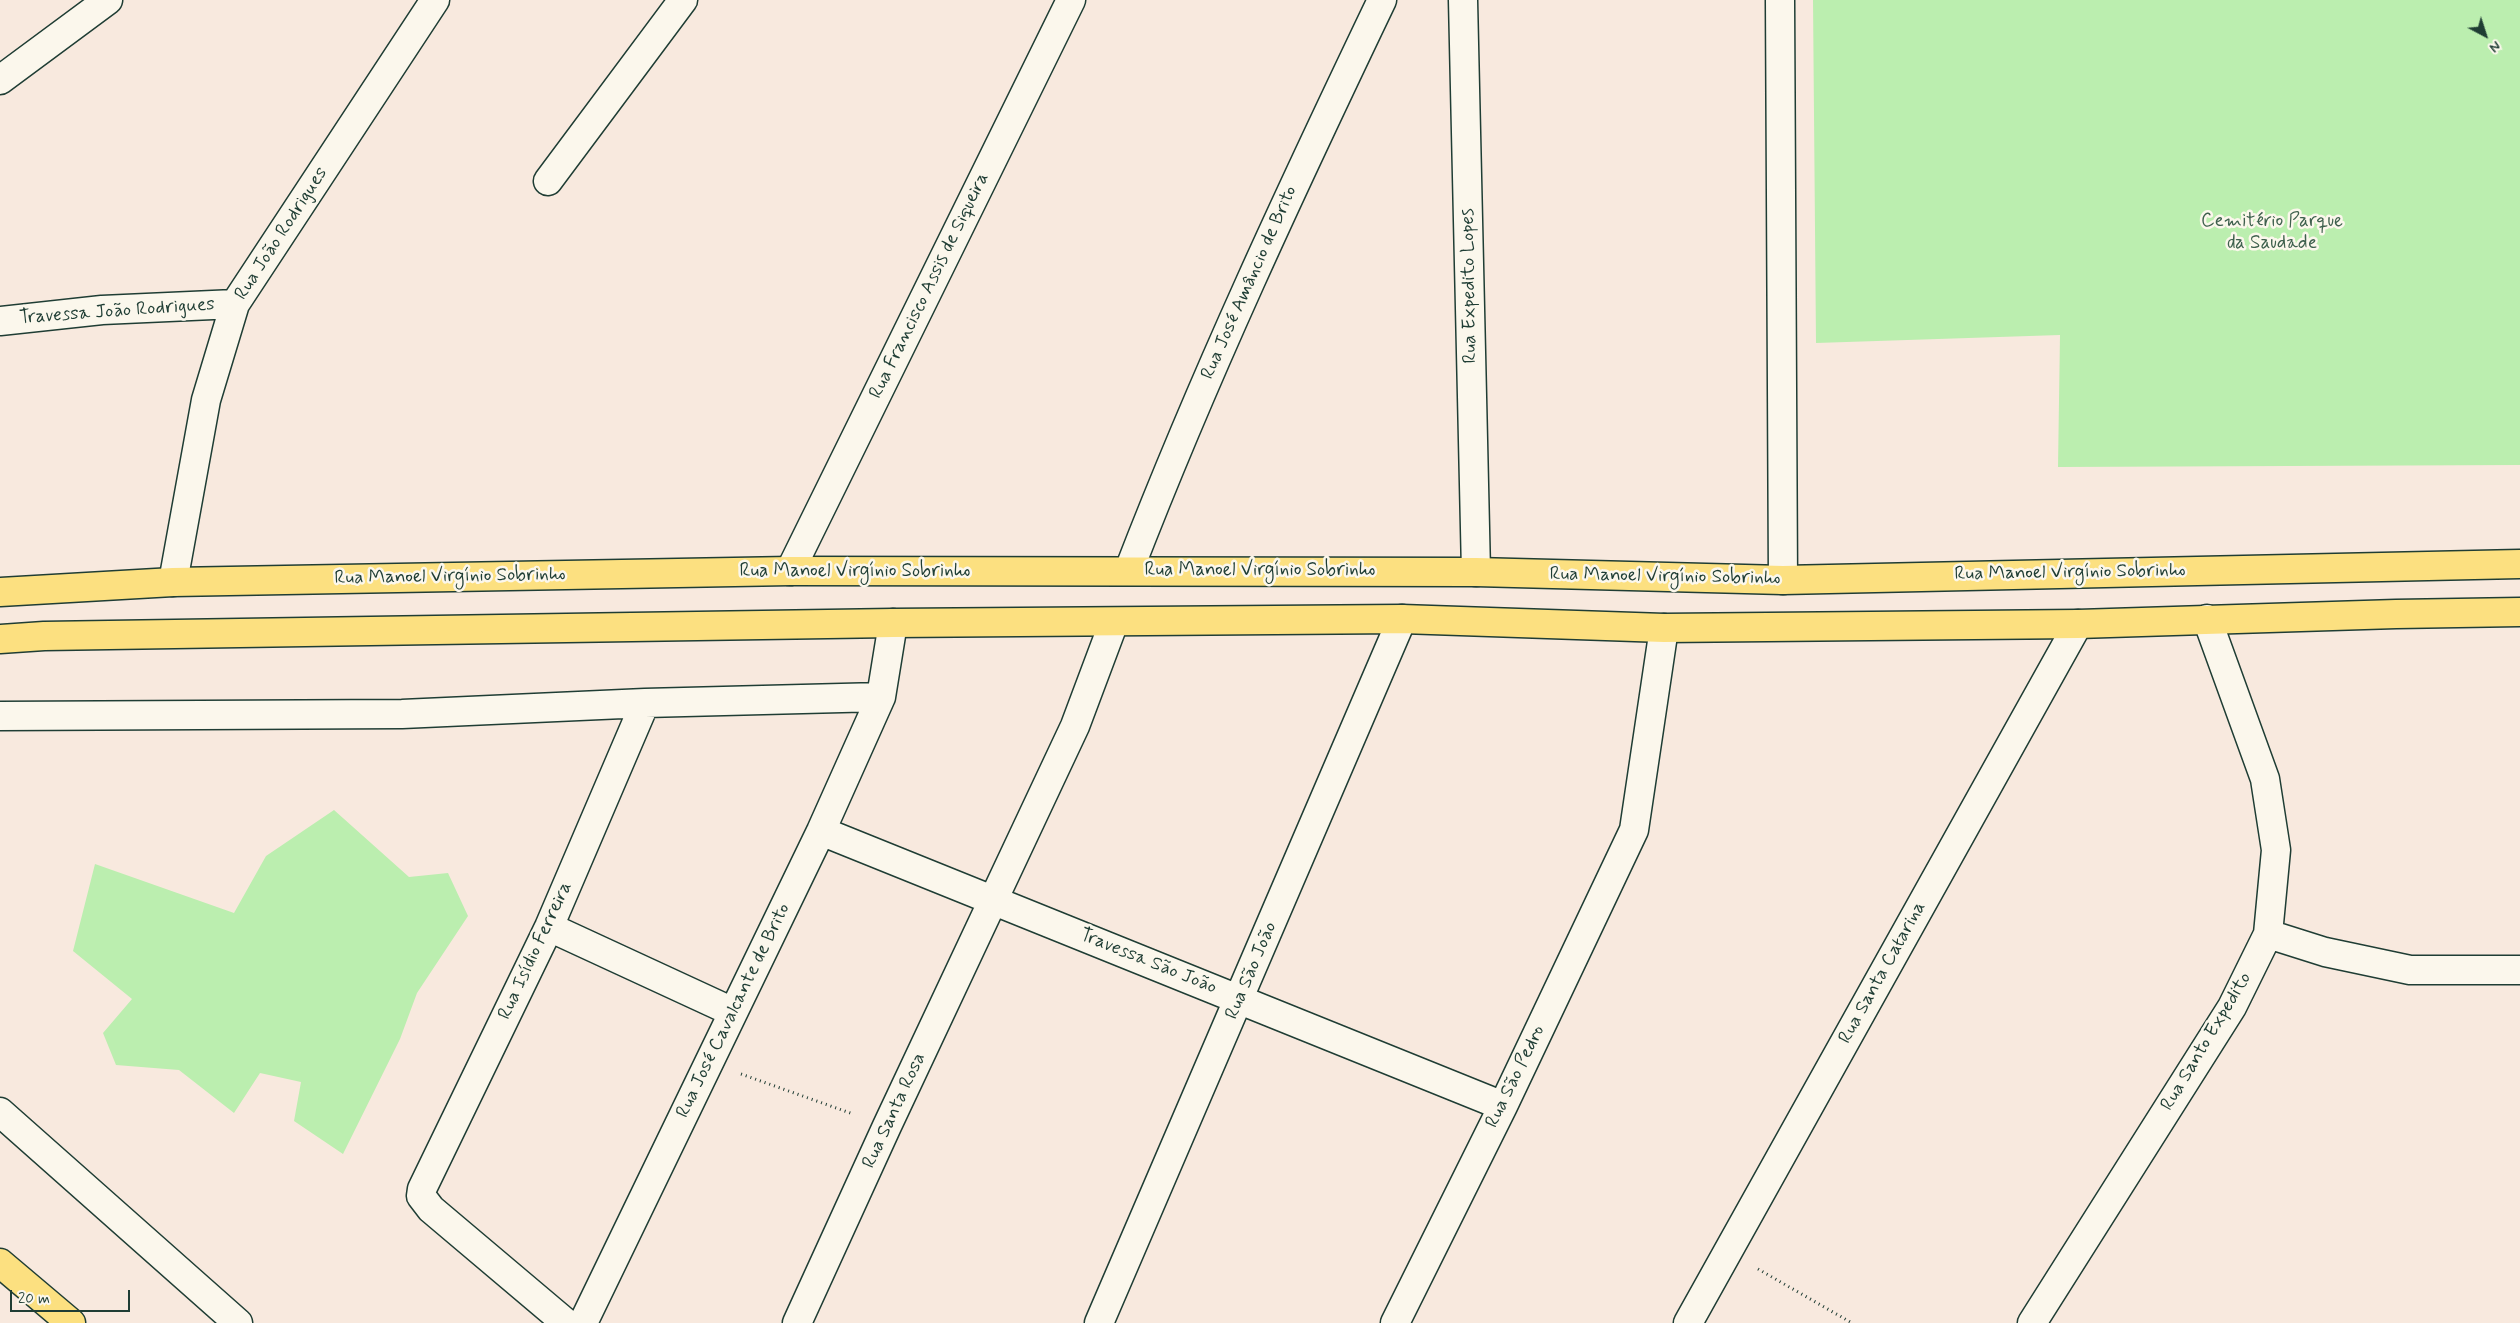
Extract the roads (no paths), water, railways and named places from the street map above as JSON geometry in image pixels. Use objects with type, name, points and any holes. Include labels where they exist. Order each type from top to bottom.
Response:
[{"type":"main road","name":"Rua Manoel Virgínio Sobrinho","points":[[0,592],[173,582],[790,571],[1476,572],[1783,580],[2520,564]]},
{"type":"main road","points":[[0,639],[44,636],[893,623],[1402,619],[1664,628],[2078,624],[2206,619],[2520,612]]},
{"type":"main road","points":[[0,1263],[71,1323]]},
{"type":"street","points":[[0,80],[108,0]]},
{"type":"street","name":"Rua João Rodrigues","points":[[173,582],[206,400],[235,304],[435,0]]},
{"type":"street","points":[[548,181],[683,0]]},
{"type":"street","name":"Rua Francisco Assis de Siqueira","points":[[790,571],[1071,0]]},
{"type":"street","name":"Rua José Amâncio de Brito","points":[[1128,570],[1168,468],[1302,165],[1382,0]]},
{"type":"street","name":"Rua Expedito Lopes","points":[[1463,0],[1476,572]]},
{"type":"street","points":[[1780,0],[1783,580]]},
{"type":"street","name":"Travessa João Rodrigues","points":[[0,321],[102,310],[235,304]]},
{"type":"street","name":"Rua São João","points":[[1099,1323],[1402,619]]},
{"type":"street","name":"Rua Santo Expedito","points":[[2032,1323],[2232,1007],[2268,934],[2276,850],[2265,780],[2206,619]]},
{"type":"street","name":"Rua Santa Rosa","points":[[797,1323],[887,1126],[1075,726],[1114,622]]},
{"type":"street","name":"Rua José Cavalcante de Brito","points":[[583,1323],[821,831],[881,697],[893,623]]},
{"type":"street","name":"Rua Santa Catarina","points":[[1688,1323],[2078,624]]},
{"type":"street","name":"Rua São Pedro","points":[[1395,1323],[1503,1106],[1634,830],[1664,628]]},
{"type":"street","points":[[0,716],[392,714],[645,703],[881,697]]},
{"type":"street","name":"Rua Isídio Ferreira","points":[[566,1323],[436,1213],[421,1196],[426,1179],[549,927],[645,703]]},
{"type":"street","name":"Travessa São João","points":[[821,831],[994,899],[1503,1106]]},
{"type":"street","points":[[549,927],[733,1012]]},
{"type":"street","points":[[2268,934],[2325,952],[2410,970],[2520,970]]},
{"type":"street","points":[[0,1112],[238,1323]]},
{"type":"park label","name":"Cemitério Parque da Saudade","points":[[2272,233]]}]
